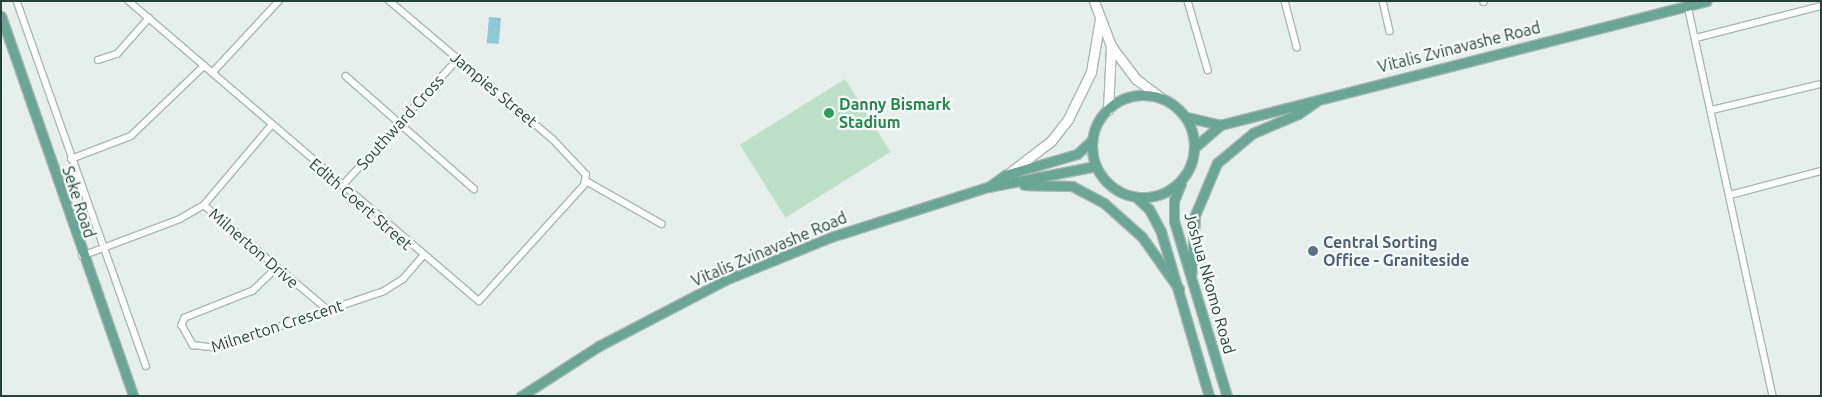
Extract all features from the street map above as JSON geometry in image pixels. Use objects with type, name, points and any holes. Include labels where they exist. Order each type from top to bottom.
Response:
[{"type":"main road","name":"Vitalis Zvinavashe Road","points":[[1195,147],[1220,125],[1706,1]]},
{"type":"main road","name":"Seke Road","points":[[1,16],[82,256],[133,396]]},
{"type":"main road","points":[[1133,96],[1161,98],[1186,117],[1195,147],[1183,179],[1162,194],[1136,197],[1112,187],[1096,166],[1092,140],[1108,110],[1133,96]]},
{"type":"main road","points":[[1191,276],[1195,215],[1217,163],[1253,133],[1298,114],[1320,98]]},
{"type":"main road","name":"Vitalis Zvinavashe Road","points":[[1186,117],[1220,125]]},
{"type":"main road","name":"Vitalis Zvinavashe Road","points":[[988,187],[1005,175],[1078,154],[1092,140]]},
{"type":"main road","name":"Vitalis Zvinavashe Road","points":[[522,396],[599,346],[725,280],[831,236],[988,187],[1008,185],[1080,166],[1096,166]]},
{"type":"main road","name":"Joshua Nkomo Road","points":[[1183,179],[1174,200],[1174,221],[1227,396]]},
{"type":"main road","points":[[1008,185],[1059,184],[1083,190],[1142,237],[1178,289]]},
{"type":"main road","name":"Joshua Nkomo Road","points":[[1136,197],[1149,209],[1161,232],[1209,396]]},
{"type":"street","points":[[17,1],[102,248],[146,366]]},
{"type":"street","points":[[212,73],[279,1]]},
{"type":"street","name":"Jampies Street","points":[[389,1],[553,140],[584,171],[585,183]]},
{"type":"street","points":[[1094,1],[1111,46],[1136,79],[1161,98]]},
{"type":"street","points":[[1188,1],[1208,70]]},
{"type":"street","points":[[1286,1],[1297,47]]},
{"type":"street","points":[[1383,1],[1390,31]]},
{"type":"street","name":"Edith Coert Street","points":[[131,2],[270,127],[342,186],[422,257],[480,300],[585,183]]},
{"type":"street","points":[[1688,6],[1773,396]]},
{"type":"street","points":[[1696,38],[1821,6]]},
{"type":"street","points":[[98,60],[118,54],[149,18]]},
{"type":"street","points":[[1005,175],[1051,141],[1068,119],[1091,72],[1100,19]]},
{"type":"street","points":[[1108,110],[1111,46]]},
{"type":"street","name":"Southward Cross","points":[[342,186],[458,58]]},
{"type":"street","points":[[71,159],[126,140],[204,66]]},
{"type":"street","points":[[346,76],[474,189]]},
{"type":"street","points":[[1712,110],[1821,84]]},
{"type":"street","points":[[82,256],[180,219],[204,205],[270,127]]},
{"type":"street","points":[[1730,196],[1821,171]]},
{"type":"street","points":[[585,183],[662,224]]},
{"type":"street","name":"Milnerton Drive","points":[[204,205],[276,269],[327,310]]},
{"type":"street","name":"Milnerton Crescent","points":[[276,269],[252,291],[185,318],[182,325],[193,345],[216,348],[384,291],[402,279],[422,257]]},
{"type":"green space","name":"Danny Bismark Stadium","points":[[845,79],[891,152],[785,218],[740,145]]},
{"type":"water","points":[[489,17],[501,18],[499,44],[487,43]]},
{"type":"place","name":"Danny Bismark Stadium","points":[[829,113]]},
{"type":"place","name":"Central Sorting Office - Graniteside","points":[[1313,251]]}]
